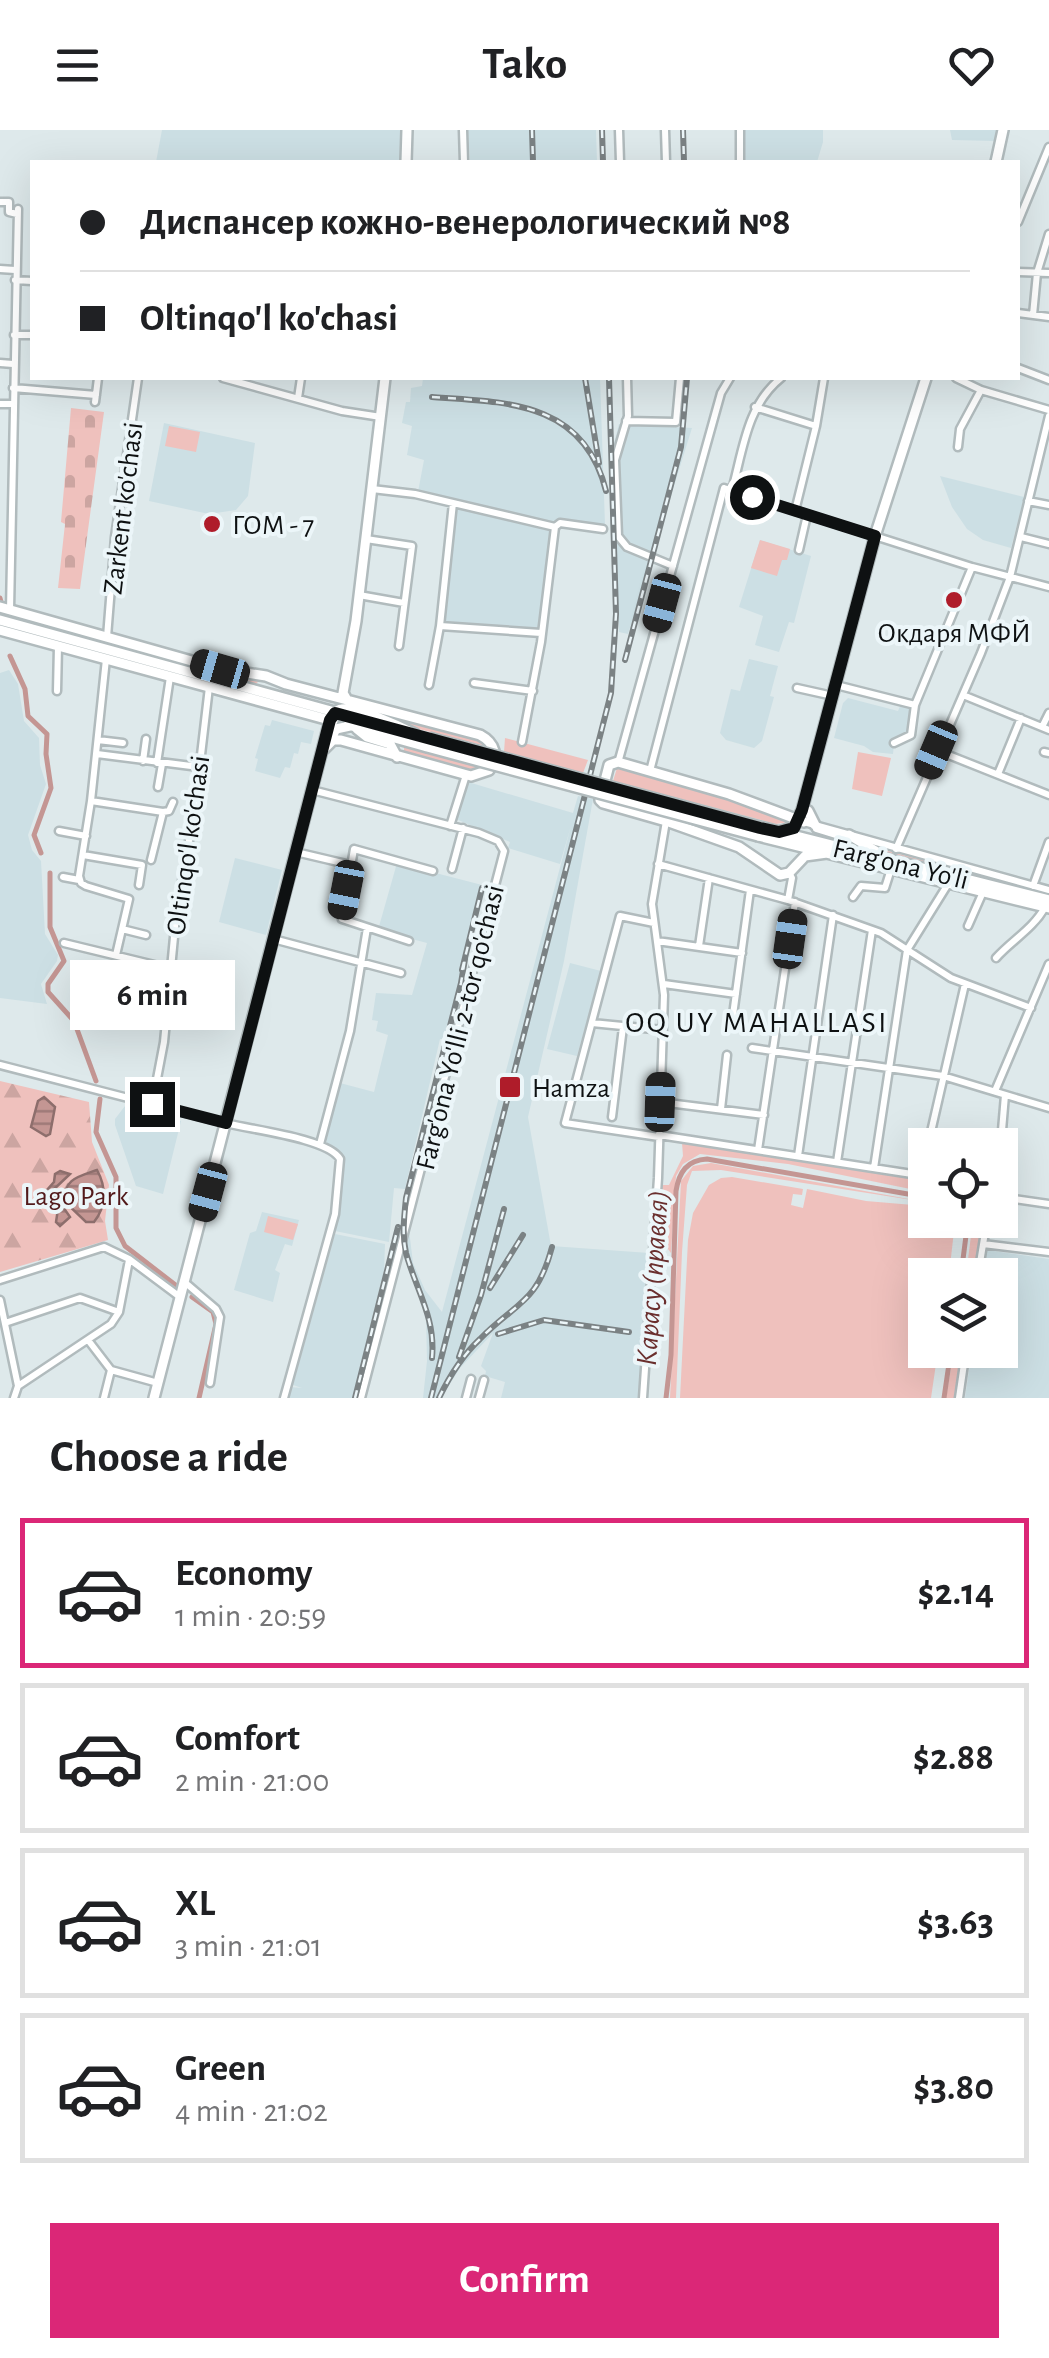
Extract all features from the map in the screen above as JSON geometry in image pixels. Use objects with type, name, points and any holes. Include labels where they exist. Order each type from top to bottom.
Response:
[{"type":"main road","points":[[406,160],[407,130]]},
{"type":"main road","points":[[998,160],[1004,130]]},
{"type":"main road","points":[[348,701],[385,380]]},
{"type":"main road","points":[[790,873],[794,856],[779,837],[791,830],[802,815],[877,537],[927,380]]},
{"type":"main road","points":[[3,610],[486,738],[494,750],[492,766],[483,774],[466,775],[341,745],[325,750]]},
{"type":"main road","name":"Farg'ona Yo'li","points":[[0,620],[320,708],[353,727],[412,738]]},
{"type":"main road","points":[[356,621],[342,692],[359,712]]},
{"type":"main road","name":"Farg'ona Yo'li","points":[[0,634],[34,639],[1048,905]]},
{"type":"main road","points":[[252,690],[261,677]]},
{"type":"main road","points":[[328,694],[338,691],[344,683]]},
{"type":"main road","points":[[293,686],[320,708]]},
{"type":"main road","points":[[156,1398],[332,717],[342,708],[383,719],[412,738],[398,757]]},
{"type":"main road","points":[[325,750],[334,731],[353,727],[367,737],[390,744],[398,757]]},
{"type":"main road","points":[[802,815],[620,763],[613,768],[606,796],[608,805],[746,850],[777,874],[790,873],[805,856],[827,854]]},
{"type":"main road","name":"Farg'ona Yo'li","points":[[723,794],[802,815]]},
{"type":"main road","points":[[782,812],[802,815],[815,825]]},
{"type":"main road","points":[[850,835],[874,851],[924,870]]},
{"type":"main road","name":"Farg'ona Yo'li","points":[[779,837],[827,854],[1048,905]]},
{"type":"street","points":[[463,130],[464,160]]},
{"type":"street","points":[[619,130],[620,160]]},
{"type":"street","points":[[665,130],[666,160]]},
{"type":"street","points":[[740,130],[740,160]]},
{"type":"street","points":[[1020,217],[1049,147]]},
{"type":"street","points":[[0,202],[9,202],[9,212],[18,212],[3,610]]},
{"type":"street","points":[[1033,315],[1037,273],[1049,234]]},
{"type":"street","points":[[0,269],[15,270]]},
{"type":"street","points":[[1020,272],[1049,273]]},
{"type":"street","points":[[15,280],[30,281]]},
{"type":"street","points":[[1020,313],[1049,317]]},
{"type":"street","points":[[14,335],[30,335]]},
{"type":"street","points":[[0,363],[14,364]]},
{"type":"street","points":[[1020,369],[1049,380]]},
{"type":"street","points":[[13,388],[95,398],[98,380]]},
{"type":"street","name":"Zarkent ko'chasi","points":[[107,638],[115,537],[138,380]]},
{"type":"street","points":[[230,380],[342,411],[381,417]]},
{"type":"street","points":[[298,398],[301,380]]},
{"type":"street","points":[[627,380],[626,421],[615,460],[619,538],[627,546],[673,566]]},
{"type":"street","points":[[626,421],[676,422],[680,380]]},
{"type":"street","points":[[620,763],[722,393],[729,380]]},
{"type":"street","points":[[732,490],[755,407],[778,380]]},
{"type":"street","points":[[796,511],[824,380]]},
{"type":"street","points":[[896,849],[1010,577],[1049,413],[960,380]]},
{"type":"street","points":[[958,447],[960,429],[981,390]]},
{"type":"street","points":[[0,404],[13,404]]},
{"type":"street","points":[[755,407],[816,426]]},
{"type":"street","points":[[650,771],[724,488],[972,567],[1049,586]]},
{"type":"street","points":[[372,489],[453,502],[555,528]]},
{"type":"street","points":[[1028,501],[1049,506]]},
{"type":"street","points":[[429,685],[440,626],[453,502]]},
{"type":"street","points":[[800,550],[807,514]]},
{"type":"street","points":[[522,742],[533,691],[555,528],[560,523],[603,529]]},
{"type":"street","points":[[1021,537],[1049,544]]},
{"type":"street","points":[[366,539],[412,546],[399,646]]},
{"type":"street","points":[[894,743],[910,735],[916,705],[972,567]]},
{"type":"street","points":[[359,596],[404,603]]},
{"type":"street","points":[[440,626],[541,633]]},
{"type":"street","points":[[56,690],[58,646]]},
{"type":"street","points":[[79,880],[92,801],[106,659]]},
{"type":"street","points":[[158,788],[170,676]]},
{"type":"street","points":[[474,683],[533,691]]},
{"type":"street","name":"Oltinqo'l ko'chasi","points":[[152,1104],[166,1026],[209,687]]},
{"type":"street","points":[[797,688],[836,689],[916,705]]},
{"type":"street","points":[[963,695],[1045,728],[1049,713]]},
{"type":"street","points":[[998,774],[1021,718]]},
{"type":"street","points":[[142,761],[146,739]]},
{"type":"street","points":[[98,740],[123,743]]},
{"type":"street","points":[[936,750],[1049,795]]},
{"type":"street","points":[[97,754],[199,767]]},
{"type":"street","points":[[450,826],[466,775]]},
{"type":"street","name":"Farg'ona Yo'lli 2-tor qo'chasi","points":[[314,790],[496,839],[503,846],[504,855],[361,1398]]},
{"type":"street","points":[[92,801],[163,812],[169,811],[173,802]]},
{"type":"street","points":[[151,860],[163,812]]},
{"type":"street","name":"Farg'ona Yo'li","points":[[802,815],[860,842],[896,849]]},
{"type":"street","points":[[644,1398],[664,984],[652,899],[666,821]]},
{"type":"street","name":"Farg'ona Yo'li","points":[[815,825],[1049,890]]},
{"type":"street","points":[[452,869],[463,828]]},
{"type":"street","points":[[59,832],[86,836]]},
{"type":"street","points":[[1032,886],[1049,842]]},
{"type":"street","points":[[409,941],[342,919],[354,849],[434,871]]},
{"type":"street","points":[[298,852],[351,865]]},
{"type":"street","points":[[84,855],[142,864],[139,886]]},
{"type":"street","points":[[658,864],[791,901],[872,930],[965,984],[1030,1008]]},
{"type":"street","points":[[853,896],[860,886],[885,888],[891,869]]},
{"type":"street","points":[[758,1150],[791,901],[790,873]]},
{"type":"street","points":[[63,876],[129,898],[116,955]]},
{"type":"street","points":[[699,946],[710,878]]},
{"type":"street","points":[[874,1168],[907,950],[948,883]]},
{"type":"street","points":[[733,1015],[750,890]]},
{"type":"street","points":[[968,926],[983,892]]},
{"type":"street","points":[[996,958],[1048,905]]},
{"type":"street","points":[[798,1156],[833,915]]},
{"type":"street","points":[[654,923],[620,916],[565,1123],[908,1173]]},
{"type":"street","points":[[320,1144],[350,1032],[367,928]]},
{"type":"street","points":[[122,929],[146,935]]},
{"type":"street","points":[[838,1162],[872,930]]},
{"type":"street","points":[[275,940],[401,972]]},
{"type":"street","points":[[658,941],[742,953]]},
{"type":"street","points":[[64,943],[171,969]]},
{"type":"street","points":[[995,1091],[1049,964]]},
{"type":"street","points":[[664,984],[736,994]]},
{"type":"street","points":[[932,1128],[965,984]]},
{"type":"street","points":[[85,1005],[166,1026]]},
{"type":"street","points":[[592,1022],[662,1030]]},
{"type":"street","points":[[612,1117],[624,1027]]},
{"type":"street","points":[[752,1048],[944,1076],[1049,1108]]},
{"type":"street","points":[[721,1109],[727,1055]]},
{"type":"street","points":[[0,1065],[320,1144],[339,1156],[338,1198],[284,1398]]},
{"type":"street","points":[[1002,1128],[1004,1095]]},
{"type":"street","points":[[660,1102],[764,1116]]},
{"type":"street","points":[[1018,1200],[1049,1204]]},
{"type":"street","points":[[981,1258],[984,1238]]},
{"type":"street","points":[[983,1244],[1049,1252]]},
{"type":"street","points":[[0,1280],[104,1247],[129,1259],[216,1308],[220,1317],[210,1383]]},
{"type":"street","points":[[18,1386],[110,1324],[119,1312],[129,1259]]},
{"type":"street","points":[[5,1323],[80,1298],[119,1312]]},
{"type":"street","points":[[0,1300],[18,1386],[14,1398]]},
{"type":"street","points":[[88,1340],[112,1370],[160,1383]]},
{"type":"street","points":[[0,1350],[10,1347]]},
{"type":"street","points":[[959,1398],[963,1368]]},
{"type":"street","points":[[104,1398],[112,1370]]},
{"type":"street","points":[[466,1398],[471,1378]]},
{"type":"street","points":[[479,1398],[484,1380]]},
{"type":"shaded area","points":[[162,130],[402,130],[403,160],[156,160]]},
{"type":"shaded area","points":[[468,130],[596,130],[597,160],[470,160]]},
{"type":"shaded area","points":[[744,130],[823,130],[818,160],[745,160]]},
{"type":"shaded area","points":[[950,130],[996,130],[996,141],[952,140]]},
{"type":"shaded area","points":[[423,380],[600,380],[605,525],[547,521],[418,492],[424,460],[407,455],[412,426],[402,423],[411,388],[422,386]]},
{"type":"shaded area","points":[[164,423],[255,443],[248,496],[236,510],[209,514],[149,501]]},
{"type":"shaded area","points":[[619,424],[692,428],[628,634],[619,632],[613,447]]},
{"type":"shaded area","points":[[940,476],[1024,497],[1011,548],[983,540],[967,529],[952,507]]},
{"type":"shaded area","points":[[738,477],[770,485],[767,497],[735,488]]},
{"type":"shaded area","points":[[454,508],[554,531],[541,630],[441,623]]},
{"type":"shaded area","points":[[760,540],[811,556],[794,623],[789,622],[779,652],[755,645],[763,616],[739,607]]},
{"type":"shaded area","points":[[749,659],[778,666],[762,741],[754,748],[726,740],[720,733],[731,689],[740,691]]},
{"type":"shaded area","points":[[9,670],[18,684],[24,721],[39,738],[40,765],[46,784],[28,835],[32,850],[41,861],[45,934],[58,955],[41,984],[47,1004],[0,998],[0,673]]},
{"type":"shaded area","points":[[848,698],[898,711],[901,704],[919,709],[912,736],[894,744],[893,754],[873,752],[834,738],[843,703]]},
{"type":"shaded area","points":[[272,720],[314,731],[311,744],[301,742],[290,768],[285,767],[280,778],[255,771],[265,725],[270,726]]},
{"type":"shaded area","points":[[468,782],[573,813],[578,796],[593,799],[564,961],[528,1117],[551,1246],[649,1253],[640,1398],[501,1398],[505,1382],[485,1376],[481,1366],[493,1333],[460,1368],[441,1398],[423,1398],[426,1316],[403,1250],[409,1230],[413,1263],[425,1290],[442,1312],[571,826],[560,864],[508,848],[510,842],[456,819]]},
{"type":"shaded area","points":[[235,858],[282,870],[266,935],[219,922]]},
{"type":"shaded area","points":[[397,863],[486,886],[445,1039],[440,1039],[405,1189],[394,1188],[389,1242],[335,1231],[343,1159],[337,1149],[326,1143],[340,1083],[374,1092],[388,1035],[376,1031],[378,1021],[372,1020],[376,993],[412,995],[427,943],[378,930]]},
{"type":"shaded area","points":[[176,960],[219,968],[210,1000],[192,998],[192,992],[173,984]]},
{"type":"shaded area","points":[[570,963],[601,971],[577,1056],[547,1049]]},
{"type":"shaded area","points":[[44,1097],[55,1107],[50,1134],[46,1136],[31,1127],[38,1101]]},
{"type":"shaded area","points":[[125,1106],[181,1121],[163,1194],[136,1186],[115,1125]]},
{"type":"shaded area","points":[[97,1170],[103,1203],[94,1222],[86,1222],[65,1202],[66,1188],[84,1174]]},
{"type":"shaded area","points":[[60,1171],[70,1174],[52,1191],[70,1217],[60,1226],[56,1222],[58,1209],[47,1190]]},
{"type":"shaded area","points":[[262,1212],[299,1220],[292,1246],[285,1244],[275,1270],[280,1273],[273,1302],[234,1290],[250,1233],[256,1231]]},
{"type":"shaded area","points":[[335,1234],[385,1244],[384,1271],[359,1373],[364,1375],[358,1398],[287,1398],[290,1387],[302,1388],[293,1385]]},
{"type":"shaded area","points":[[987,1250],[1049,1259],[1049,1398],[965,1398],[969,1368],[1018,1368],[1018,1258],[986,1258]]},
{"type":"green space","points":[[71,408],[104,412],[80,589],[58,588]]},
{"type":"green space","points":[[169,426],[200,432],[196,452],[165,446]]},
{"type":"green space","points":[[760,540],[790,549],[777,576],[751,568]]},
{"type":"green space","points":[[0,614],[257,678],[258,682],[255,684]]},
{"type":"green space","points":[[353,706],[480,739],[489,747],[403,725]]},
{"type":"green space","points":[[505,738],[588,760],[583,773],[504,752]]},
{"type":"green space","points":[[404,747],[482,768],[469,771],[404,754]]},
{"type":"green space","points":[[858,752],[891,758],[882,796],[852,789]]},
{"type":"green space","points":[[617,768],[715,795],[789,822],[776,824],[613,781]]},
{"type":"green space","points":[[869,846],[1049,893],[1049,896],[924,866]]},
{"type":"green space","name":"Lago Park","points":[[0,1081],[89,1102],[92,1142],[109,1185],[105,1221],[108,1240],[0,1272]]},
{"type":"green space","points":[[682,1143],[908,1177],[908,1189],[788,1164],[700,1154],[683,1164],[676,1176],[671,1253],[668,1249],[656,1251],[659,1185],[669,1185],[683,1156]]},
{"type":"green space","points":[[711,1163],[908,1199],[721,1170],[692,1171],[687,1185],[682,1252],[676,1398],[670,1398],[681,1181],[693,1166]]},
{"type":"green space","points":[[721,1178],[803,1189],[802,1195],[793,1194],[791,1205],[803,1208],[807,1189],[908,1205],[908,1238],[953,1238],[951,1258],[908,1258],[908,1368],[935,1368],[931,1398],[680,1398],[688,1240],[693,1213],[709,1185]]},
{"type":"green space","points":[[268,1216],[298,1224],[293,1240],[264,1232]]},
{"type":"green space","points":[[971,1238],[980,1238],[977,1258],[968,1258]]},
{"type":"green space","points":[[951,1368],[960,1368],[955,1398],[946,1398]]},
{"type":"waterway","name":"Карасу (правая)","points":[[0,598],[1,602]]},
{"type":"waterway","name":"Карасу (правая)","points":[[10,656],[25,689],[28,716],[47,734],[51,788],[34,835],[41,853]]},
{"type":"waterway","name":"Карасу (правая)","points":[[50,873],[50,927],[64,961],[48,984],[48,992],[74,1021],[96,1081]]},
{"type":"waterway","name":"Карасу (правая)","points":[[100,1099],[96,1132],[116,1177],[116,1228],[125,1246],[178,1287]]},
{"type":"waterway","name":"Карасу (правая)","points":[[666,1398],[676,1191],[679,1178],[689,1165],[707,1159],[908,1194]]},
{"type":"waterway","name":"Карасу (правая)","points":[[963,1258],[966,1238]]},
{"type":"waterway","name":"Карасу (правая)","points":[[192,1297],[213,1312],[216,1324],[199,1398]]},
{"type":"waterway","name":"Карасу (правая)","points":[[944,1398],[948,1368]]},
{"type":"railway","points":[[532,130],[533,160]]},
{"type":"railway","points":[[602,130],[603,160]]},
{"type":"railway","points":[[683,130],[684,160]]},
{"type":"railway","points":[[585,380],[599,463]]},
{"type":"railway","points":[[431,1398],[611,693],[616,614],[609,380]]},
{"type":"railway","points":[[625,660],[681,447],[687,380]]},
{"type":"railway","points":[[432,397],[514,405],[561,423],[580,439],[595,461],[606,491]]},
{"type":"railway","points":[[462,970],[482,888]]},
{"type":"railway","points":[[432,1358],[428,1317],[406,1253],[406,1198],[465,959]]},
{"type":"railway","points":[[459,1357],[481,1295],[504,1209]]},
{"type":"railway","points":[[355,1398],[398,1227]]},
{"type":"railway","points":[[490,1288],[523,1235]]},
{"type":"railway","points":[[439,1398],[468,1352],[532,1291],[552,1247]]},
{"type":"railway","points":[[498,1334],[544,1320],[629,1332]]},
{"type":"place","name":"ГОМ - 7","points":[[212,524]]},
{"type":"place","name":"Окдаря МФЙ","points":[[954,600]]},
{"type":"place","name":"Hamza","points":[[510,1087]]},
{"type":"district","name":"OQ UY MAHALLASI","points":[[757,1022]]},
{"type":"route","points":[[152,1104],[226,1123],[330,720],[335,713],[760,828],[781,832],[794,828],[875,536],[752,497]]}]
